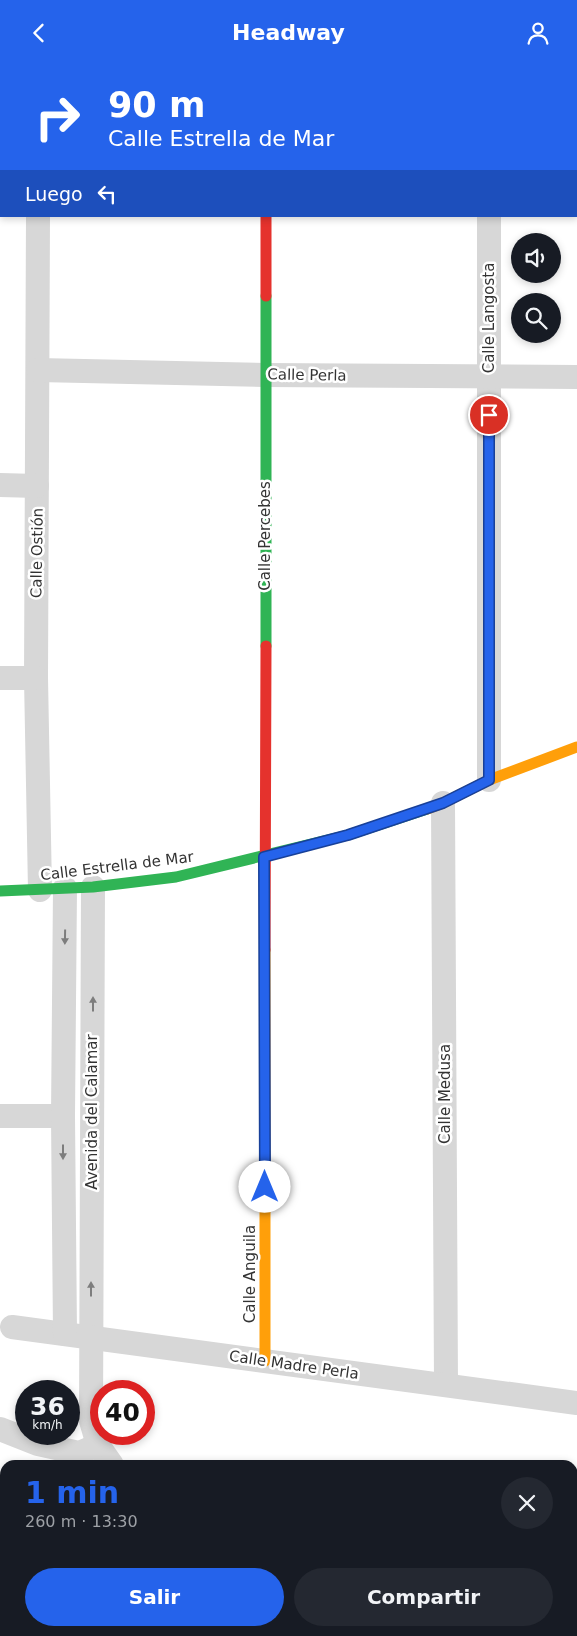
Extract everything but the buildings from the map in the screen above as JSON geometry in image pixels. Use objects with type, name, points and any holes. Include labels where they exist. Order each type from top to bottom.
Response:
[{"type":"street","name":"Calle Ostión","points":[[38,217],[36,678],[40,890]]},
{"type":"street","name":"Calle Percebes","points":[[264,857],[266,217]]},
{"type":"street","name":"Calle Langosta","points":[[489,217],[489,780]]},
{"type":"street","name":"Calle Perla","points":[[38,371],[577,377]]},
{"type":"street","points":[[0,485],[37,486]]},
{"type":"street","points":[[0,678],[36,678]]},
{"type":"street","name":"Calle Estrella de Mar","points":[[0,891],[93,887],[176,877],[264,857],[348,835],[443,803],[489,780],[577,747]]},
{"type":"street","name":"Calle Medusa","points":[[443,803],[446,1385]]},
{"type":"street","name":"Calle Anguila","points":[[264,857],[265,1361]]},
{"type":"street","name":"Avenida del Calamar","points":[[91,1380],[93,887]]},
{"type":"street","name":"Avenida del Calamar","points":[[64,1334],[65,889]]},
{"type":"street","points":[[0,1116],[63,1116]]},
{"type":"street","name":"Calle Madre Perla","points":[[12,1327],[577,1403]]},
{"type":"street","points":[[0,1429],[38,1445],[79,1453],[98,1445]]},
{"type":"street","name":"Avenida del Calamar","points":[[98,1445],[108,1460]]},
{"type":"traffic: fast","points":[[266,296],[266,646]]},
{"type":"traffic: fast","points":[[0,891],[93,887],[176,877],[348,835],[427,809]]},
{"type":"traffic: slow","points":[[427,809],[489,780],[577,747]]},
{"type":"traffic: slow","points":[[265,950],[265,1361]]},
{"type":"traffic: jam","points":[[266,217],[266,296]]},
{"type":"traffic: jam","points":[[265,950],[266,646]]},
{"type":"route","points":[[265,1187],[264,857],[348,835],[443,803],[489,780],[489,415]]}]
